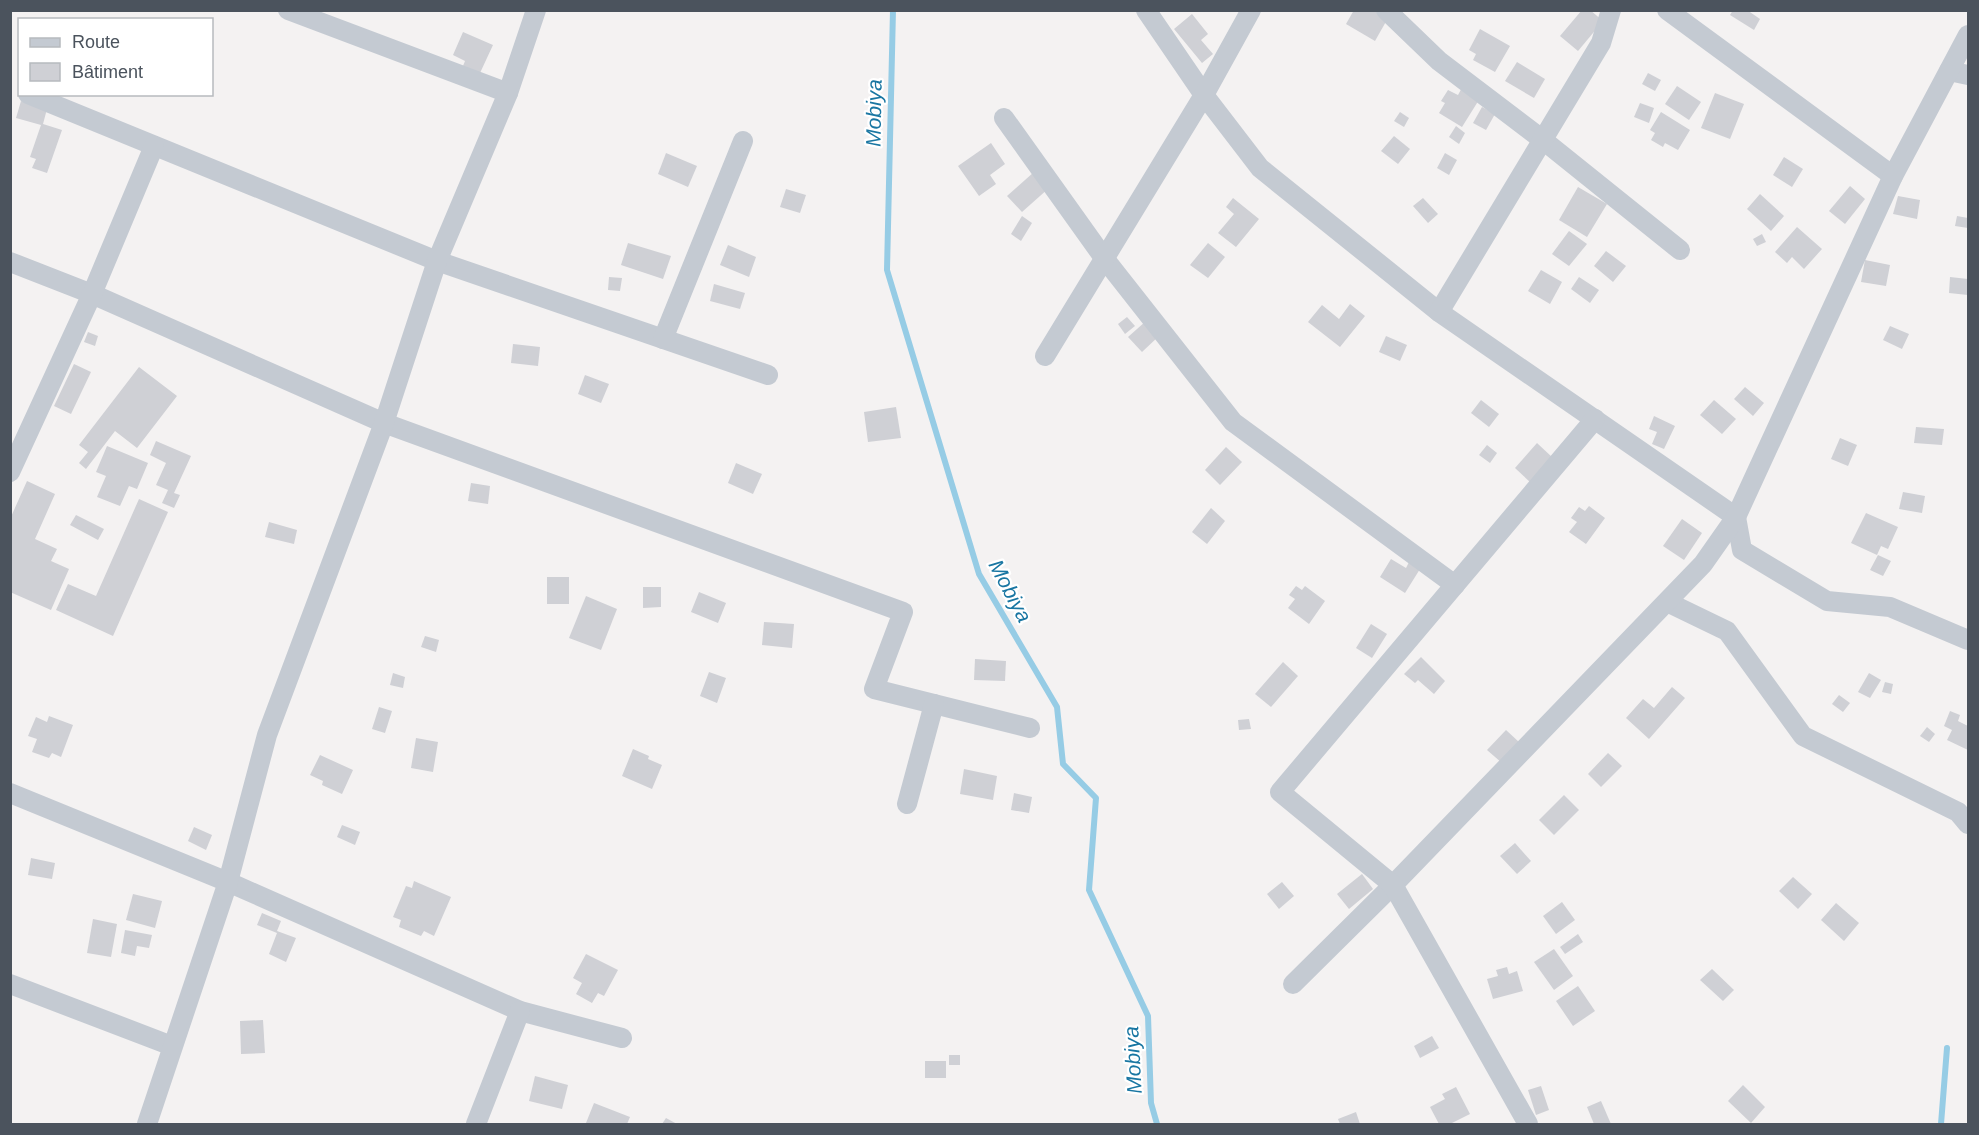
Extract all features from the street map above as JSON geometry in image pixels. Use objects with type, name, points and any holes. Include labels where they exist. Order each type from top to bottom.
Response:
[{"type":"street","points":[[288,10],[508,93]]},
{"type":"street","points":[[147,1125],[228,882],[267,735],[384,423],[437,261],[508,93],[536,10]]},
{"type":"street","points":[[1146,10],[1204,95],[1260,168],[1439,312],[1736,517],[1742,550],[1827,601],[1890,607],[1968,640]]},
{"type":"street","points":[[1045,356],[1204,95],[1251,10]]},
{"type":"street","points":[[1386,10],[1439,61],[1543,140],[1680,250]]},
{"type":"street","points":[[1439,312],[1601,43],[1611,10]]},
{"type":"street","points":[[1667,10],[1893,176]]},
{"type":"street","points":[[1293,984],[1393,885],[1703,564],[1736,517],[1893,176],[1968,35]]},
{"type":"street","points":[[1949,71],[1968,75]]},
{"type":"street","points":[[33,96],[437,261],[768,375]]},
{"type":"street","points":[[1004,118],[1104,258],[1233,422],[1455,585]]},
{"type":"street","points":[[663,339],[743,141]]},
{"type":"street","points":[[10,472],[92,294],[154,147]]},
{"type":"street","points":[[10,262],[92,294],[384,423],[903,612],[874,689],[1030,728]]},
{"type":"street","points":[[1528,1125],[1393,885],[1280,792],[1595,420]]},
{"type":"street","points":[[1667,602],[1727,631],[1803,735],[1958,813],[1968,824]]},
{"type":"street","points":[[907,804],[934,704]]},
{"type":"street","points":[[10,793],[228,882],[520,1011],[622,1038]]},
{"type":"street","points":[[10,984],[172,1046]]},
{"type":"street","points":[[476,1125],[520,1011]]},
{"type":"building","points":[[1354,10],[1375,10],[1388,18],[1375,41],[1346,24]]},
{"type":"building","points":[[1582,10],[1590,10],[1603,21],[1578,51],[1560,36]]},
{"type":"building","points":[[1733,10],[1747,10],[1760,19],[1754,30],[1730,15]]},
{"type":"building","points":[[1192,14],[1208,34],[1201,40],[1213,54],[1202,63],[1174,29]]},
{"type":"building","points":[[1480,29],[1510,46],[1495,72],[1473,60],[1476,54],[1469,50]]},
{"type":"building","points":[[463,32],[493,45],[480,73],[463,66],[465,61],[453,55]]},
{"type":"building","points":[[1517,62],[1545,79],[1534,98],[1505,81]]},
{"type":"building","points":[[1648,73],[1661,80],[1655,91],[1642,84]]},
{"type":"building","points":[[1464,84],[1482,95],[1462,127],[1439,113],[1445,103],[1441,101],[1448,90],[1458,95]]},
{"type":"building","points":[[1677,86],[1701,102],[1689,120],[1665,104]]},
{"type":"building","points":[[1715,93],[1744,104],[1730,139],[1701,128]]},
{"type":"building","points":[[21,101],[47,109],[43,124],[62,130],[47,173],[32,168],[36,159],[30,157],[41,125],[16,118]]},
{"type":"building","points":[[1640,103],[1654,108],[1649,123],[1634,117]]},
{"type":"building","points":[[1482,107],[1495,114],[1486,130],[1473,123]]},
{"type":"building","points":[[1400,112],[1409,118],[1404,127],[1394,121]]},
{"type":"building","points":[[1661,112],[1690,130],[1678,150],[1665,143],[1663,147],[1651,140],[1655,133],[1650,130]]},
{"type":"building","points":[[1456,126],[1465,133],[1459,144],[1449,137]]},
{"type":"building","points":[[1394,136],[1410,149],[1398,164],[1381,151]]},
{"type":"building","points":[[991,143],[1005,164],[990,175],[996,184],[979,196],[958,166]]},
{"type":"building","points":[[666,153],[697,166],[688,187],[658,174]]},
{"type":"building","points":[[1445,153],[1457,160],[1449,175],[1437,168]]},
{"type":"building","points":[[1784,157],[1803,169],[1792,187],[1773,175]]},
{"type":"building","points":[[1034,172],[1049,188],[1022,212],[1007,196]]},
{"type":"building","points":[[1850,186],[1865,199],[1845,224],[1829,211]]},
{"type":"building","points":[[1578,187],[1607,204],[1587,237],[1559,220]]},
{"type":"building","points":[[786,189],[806,195],[800,213],[780,207]]},
{"type":"building","points":[[1760,194],[1784,216],[1771,231],[1747,209]]},
{"type":"building","points":[[1898,196],[1920,200],[1917,219],[1893,214]]},
{"type":"building","points":[[1233,198],[1259,219],[1236,247],[1218,233],[1234,214],[1226,207]]},
{"type":"building","points":[[1423,198],[1438,214],[1428,223],[1413,206]]},
{"type":"building","points":[[1022,216],[1032,223],[1021,241],[1011,234]]},
{"type":"building","points":[[1957,216],[1968,218],[1968,228],[1955,226]]},
{"type":"building","points":[[1797,227],[1822,249],[1804,269],[1792,257],[1787,263],[1775,252]]},
{"type":"building","points":[[1569,231],[1587,244],[1569,266],[1552,254]]},
{"type":"building","points":[[1762,234],[1766,242],[1757,246],[1753,239]]},
{"type":"building","points":[[628,243],[671,256],[663,279],[621,265]]},
{"type":"building","points":[[1208,243],[1225,257],[1208,278],[1190,265]]},
{"type":"building","points":[[728,245],[756,257],[749,277],[720,265]]},
{"type":"building","points":[[1606,251],[1626,266],[1613,282],[1594,266]]},
{"type":"building","points":[[1865,260],[1890,265],[1886,286],[1861,282]]},
{"type":"building","points":[[1541,270],[1562,282],[1550,304],[1528,291]]},
{"type":"building","points":[[609,277],[622,278],[620,291],[608,290]]},
{"type":"building","points":[[1579,277],[1599,290],[1590,303],[1571,289]]},
{"type":"building","points":[[1950,277],[1968,279],[1968,295],[1949,293]]},
{"type":"building","points":[[714,284],[745,293],[740,309],[710,301]]},
{"type":"building","points":[[1350,304],[1365,316],[1340,347],[1308,322],[1322,305],[1339,319]]},
{"type":"building","points":[[1127,317],[1135,326],[1125,334],[1118,324]]},
{"type":"building","points":[[1146,321],[1159,336],[1142,352],[1128,337]]},
{"type":"building","points":[[1890,326],[1909,334],[1902,349],[1883,340]]},
{"type":"building","points":[[88,332],[98,336],[95,346],[84,342]]},
{"type":"building","points":[[1386,336],[1407,345],[1400,361],[1379,352]]},
{"type":"building","points":[[513,344],[540,347],[538,366],[511,363]]},
{"type":"building","points":[[74,364],[91,372],[71,414],[54,406]]},
{"type":"building","points":[[139,367],[177,396],[137,448],[115,431],[86,469],[79,463],[88,452],[79,445]]},
{"type":"building","points":[[585,375],[609,384],[601,403],[578,394]]},
{"type":"building","points":[[1745,387],[1764,403],[1753,416],[1734,399]]},
{"type":"building","points":[[1481,400],[1499,414],[1489,427],[1471,413]]},
{"type":"building","points":[[1714,400],[1736,419],[1722,434],[1700,415]]},
{"type":"building","points":[[896,407],[901,438],[868,442],[864,412]]},
{"type":"building","points":[[1654,416],[1675,426],[1664,449],[1652,444],[1657,432],[1649,429]]},
{"type":"building","points":[[1916,427],[1944,429],[1942,445],[1914,443]]},
{"type":"building","points":[[1840,438],[1857,445],[1848,466],[1831,459]]},
{"type":"building","points":[[156,441],[191,456],[174,493],[180,495],[174,508],[162,503],[168,490],[156,485],[166,463],[150,455]]},
{"type":"building","points":[[1537,443],[1553,458],[1531,483],[1515,468]]},
{"type":"building","points":[[1487,445],[1497,453],[1490,463],[1479,455]]},
{"type":"building","points":[[107,446],[148,463],[137,489],[129,486],[120,506],[97,497],[106,476],[96,472]]},
{"type":"building","points":[[1226,447],[1242,462],[1220,485],[1205,470]]},
{"type":"building","points":[[736,463],[762,474],[753,494],[728,483]]},
{"type":"building","points":[[27,481],[55,494],[35,539],[57,549],[51,561],[69,569],[51,610],[10,592],[10,519]]},
{"type":"building","points":[[471,483],[490,486],[488,504],[468,501]]},
{"type":"building","points":[[1903,492],[1925,496],[1922,513],[1899,509]]},
{"type":"building","points":[[139,499],[168,512],[113,636],[56,610],[68,584],[96,596]]},
{"type":"building","points":[[1589,506],[1605,518],[1586,544],[1569,532],[1577,522],[1571,518],[1579,507],[1585,511]]},
{"type":"building","points":[[1211,508],[1225,521],[1207,544],[1192,532]]},
{"type":"building","points":[[1866,513],[1898,527],[1888,549],[1881,546],[1877,555],[1851,543]]},
{"type":"building","points":[[76,515],[104,529],[98,540],[70,525]]},
{"type":"building","points":[[1682,519],[1702,533],[1684,560],[1663,546]]},
{"type":"building","points":[[269,522],[297,530],[294,544],[265,537]]},
{"type":"building","points":[[1878,555],[1891,561],[1883,576],[1870,570]]},
{"type":"building","points":[[1391,559],[1406,568],[1409,562],[1420,569],[1405,593],[1380,577]]},
{"type":"building","points":[[547,577],[569,577],[569,604],[547,604]]},
{"type":"building","points":[[1296,586],[1302,590],[1305,586],[1325,601],[1309,624],[1288,608],[1295,599],[1289,595]]},
{"type":"building","points":[[643,587],[661,587],[661,607],[643,608]]},
{"type":"building","points":[[699,592],[726,603],[718,623],[691,612]]},
{"type":"building","points":[[586,596],[617,609],[601,650],[569,638]]},
{"type":"building","points":[[764,622],[794,624],[792,648],[762,645]]},
{"type":"building","points":[[1371,624],[1387,634],[1372,658],[1356,648]]},
{"type":"building","points":[[425,636],[439,640],[436,652],[421,647]]},
{"type":"building","points":[[1421,657],[1445,681],[1434,694],[1418,680],[1415,683],[1404,674]]},
{"type":"building","points":[[975,659],[1006,661],[1005,681],[974,680]]},
{"type":"building","points":[[1283,662],[1298,676],[1271,707],[1255,694]]},
{"type":"building","points":[[709,672],[726,678],[717,703],[700,696]]},
{"type":"building","points":[[393,673],[405,677],[403,688],[390,685]]},
{"type":"building","points":[[1869,673],[1881,680],[1870,698],[1858,692]]},
{"type":"building","points":[[1885,682],[1893,684],[1891,694],[1882,692]]},
{"type":"building","points":[[1672,687],[1685,698],[1649,739],[1626,718],[1643,699],[1654,708]]},
{"type":"building","points":[[1839,695],[1850,703],[1843,712],[1832,704]]},
{"type":"building","points":[[379,707],[392,711],[385,733],[372,729]]},
{"type":"building","points":[[1950,711],[1960,715],[1958,721],[1968,726],[1968,750],[1947,740],[1952,730],[1944,726]]},
{"type":"building","points":[[49,716],[73,725],[61,757],[52,753],[49,758],[32,752],[37,739],[28,736],[36,717],[47,722]]},
{"type":"building","points":[[1249,719],[1251,729],[1239,730],[1238,720]]},
{"type":"building","points":[[1927,727],[1935,734],[1929,742],[1920,736]]},
{"type":"building","points":[[1506,730],[1520,743],[1502,763],[1487,750]]},
{"type":"building","points":[[416,738],[438,742],[433,772],[411,768]]},
{"type":"building","points":[[633,749],[662,765],[652,789],[622,776]]},
{"type":"building","points":[[1608,753],[1622,766],[1601,787],[1588,774]]},
{"type":"building","points":[[320,755],[353,770],[342,794],[322,785],[323,781],[310,775]]},
{"type":"building","points":[[964,769],[997,776],[993,800],[960,794]]},
{"type":"building","points":[[1014,793],[1032,797],[1029,813],[1011,810]]},
{"type":"building","points":[[1564,795],[1579,810],[1554,835],[1539,820]]},
{"type":"building","points":[[342,825],[360,832],[355,845],[337,837]]},
{"type":"building","points":[[194,827],[212,835],[206,850],[188,841]]},
{"type":"building","points":[[1515,843],[1531,861],[1517,874],[1500,856]]},
{"type":"building","points":[[31,858],[55,863],[52,879],[28,875]]},
{"type":"building","points":[[1362,874],[1373,889],[1349,909],[1337,894]]},
{"type":"building","points":[[1793,877],[1812,894],[1798,909],[1779,891]]},
{"type":"building","points":[[414,881],[451,897],[434,936],[424,931],[421,936],[399,927],[401,920],[393,917],[406,886],[412,888]]},
{"type":"building","points":[[1282,882],[1294,896],[1279,909],[1267,894]]},
{"type":"building","points":[[133,894],[162,901],[155,928],[126,920]]},
{"type":"building","points":[[1562,902],[1575,920],[1556,934],[1543,916]]},
{"type":"building","points":[[1836,903],[1859,923],[1844,941],[1821,920]]},
{"type":"building","points":[[262,913],[281,921],[277,931],[296,938],[286,962],[269,954],[277,933],[257,925]]},
{"type":"building","points":[[93,919],[117,924],[111,957],[87,953]]},
{"type":"building","points":[[125,930],[152,935],[149,948],[137,946],[135,956],[121,953]]},
{"type":"building","points":[[1578,934],[1583,942],[1565,954],[1560,947]]},
{"type":"building","points":[[1554,949],[1573,976],[1554,990],[1534,962]]},
{"type":"building","points":[[586,954],[618,970],[604,996],[598,993],[592,1003],[576,994],[582,983],[573,978]]},
{"type":"building","points":[[1507,967],[1509,974],[1517,971],[1523,991],[1493,999],[1487,979],[1498,976],[1496,970]]},
{"type":"building","points":[[1712,969],[1734,990],[1723,1001],[1700,980]]},
{"type":"building","points":[[1578,986],[1595,1011],[1573,1026],[1556,1001]]},
{"type":"building","points":[[263,1020],[265,1053],[241,1054],[240,1021]]},
{"type":"building","points":[[1432,1036],[1439,1048],[1420,1058],[1414,1046]]},
{"type":"building","points":[[949,1055],[960,1055],[960,1065],[949,1065]]},
{"type":"building","points":[[925,1061],[946,1061],[946,1078],[925,1078]]},
{"type":"building","points":[[535,1076],[568,1085],[562,1109],[529,1101]]},
{"type":"building","points":[[1743,1085],[1765,1107],[1751,1123],[1728,1101]]},
{"type":"building","points":[[1541,1086],[1549,1110],[1536,1115],[1528,1090]]},
{"type":"building","points":[[1456,1087],[1470,1114],[1450,1124],[1439,1124],[1430,1107],[1445,1099],[1442,1094]]},
{"type":"building","points":[[1601,1101],[1611,1124],[1594,1124],[1587,1107]]},
{"type":"building","points":[[594,1103],[630,1117],[627,1124],[586,1123]]},
{"type":"building","points":[[1356,1112],[1360,1124],[1340,1124],[1338,1119]]},
{"type":"building","points":[[666,1118],[677,1124],[662,1124]]},
{"type":"waterway","name":"Mobiya","points":[[893,10],[887,270],[979,574],[1057,707],[1063,764],[1096,798],[1089,890],[1148,1016],[1151,1103],[1157,1124]]},
{"type":"waterway","points":[[1941,1124],[1947,1048]]}]
